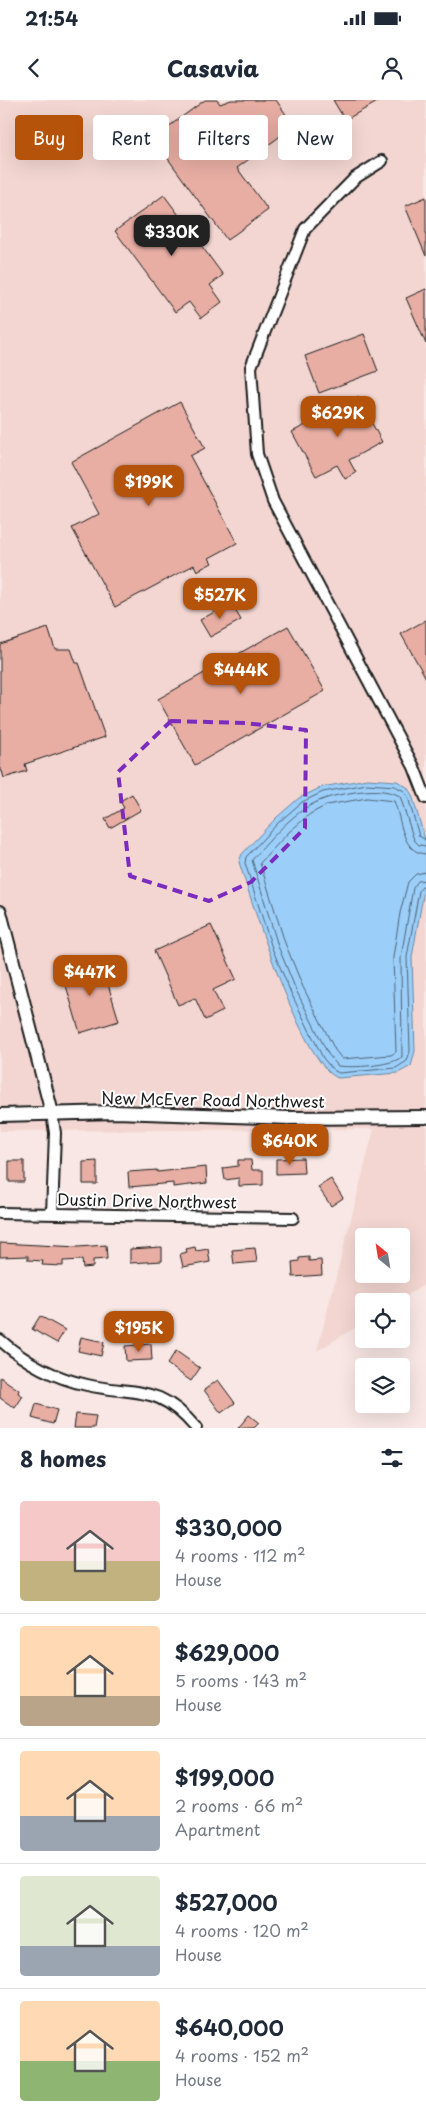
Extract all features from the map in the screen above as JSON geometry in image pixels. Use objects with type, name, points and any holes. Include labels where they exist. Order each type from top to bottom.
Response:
[{"type":"street","points":[[382,161],[355,178],[305,229],[251,367],[257,454],[273,501],[414,767],[426,798]]},
{"type":"street","points":[[0,912],[52,1113],[54,1133],[52,1214]]},
{"type":"street","name":"New McEver Road Northwest","points":[[0,1115],[116,1112],[288,1118],[426,1117]]},
{"type":"street","name":"Dustin Drive Northwest","points":[[0,1213],[293,1218]]},
{"type":"street","points":[[0,1340],[26,1360],[56,1376],[87,1385],[142,1391],[158,1397],[172,1404],[196,1428]]},
{"type":"highlighted area","points":[[171,721],[245,723],[306,730],[305,828],[251,882],[209,901],[130,876],[118,772]]},
{"type":"shaded area","points":[[0,100],[426,100],[426,1284],[410,1294],[355,1293],[355,1328],[317,1351],[374,1129],[0,1131]]},
{"type":"water","points":[[367,779],[397,781],[407,787],[412,795],[426,843],[426,879],[412,957],[415,1051],[411,1066],[398,1073],[338,1078],[324,1067],[309,1044],[294,1014],[255,911],[239,862],[242,854],[276,818],[299,798],[322,787]]},
{"type":"building","points":[[205,100],[217,100],[220,104],[231,100],[276,100],[286,115],[278,115],[278,138],[268,145],[268,115],[184,115]]},
{"type":"building","points":[[333,100],[381,100],[352,116],[342,115]]},
{"type":"building","points":[[179,119],[179,160],[248,160],[237,168],[268,210],[227,240],[169,160],[169,126]]},
{"type":"building","points":[[164,195],[223,275],[210,285],[222,302],[201,318],[189,302],[175,312],[115,231]]},
{"type":"building","points":[[426,197],[426,256],[405,206]]},
{"type":"building","points":[[426,289],[426,344],[406,298]]},
{"type":"building","points":[[364,334],[378,371],[319,393],[305,356]]},
{"type":"building","points":[[358,397],[382,442],[349,460],[356,473],[345,479],[337,465],[316,476],[292,432]]},
{"type":"building","points":[[180,402],[205,448],[190,456],[237,543],[209,558],[212,563],[197,571],[194,565],[115,607],[72,528],[99,514],[71,462]]},
{"type":"building","points":[[231,603],[241,620],[210,637],[200,620]]},
{"type":"building","points":[[426,620],[426,678],[401,634]]},
{"type":"building","points":[[288,626],[325,691],[195,765],[158,699]]},
{"type":"building","points":[[48,628],[55,649],[71,649],[76,663],[79,663],[105,737],[25,764],[27,771],[4,778],[2,771],[0,771],[0,644]]},
{"type":"building","points":[[132,794],[141,810],[110,828],[105,819],[124,808],[120,801]]},
{"type":"building","points":[[211,925],[236,979],[213,990],[223,1011],[205,1020],[195,998],[178,1005],[154,951]]},
{"type":"building","points":[[101,961],[119,1021],[80,1033],[62,972]]},
{"type":"building","points":[[303,1158],[304,1173],[276,1174],[276,1159]]},
{"type":"building","points":[[238,1160],[251,1160],[252,1170],[263,1170],[263,1185],[239,1186],[239,1178],[225,1180],[223,1168],[238,1166]]},
{"type":"building","points":[[9,1161],[24,1161],[24,1182],[9,1182]]},
{"type":"building","points":[[97,1161],[97,1184],[83,1184],[83,1162]]},
{"type":"building","points":[[206,1167],[207,1183],[173,1187],[173,1183],[129,1187],[128,1172],[157,1170],[157,1172]]},
{"type":"building","points":[[331,1179],[343,1198],[331,1206],[318,1187]]},
{"type":"building","points":[[0,1243],[78,1247],[106,1245],[107,1259],[93,1260],[93,1267],[83,1268],[82,1260],[63,1261],[63,1266],[42,1265],[43,1261],[28,1260],[28,1256],[0,1257]]},
{"type":"building","points":[[162,1247],[162,1261],[130,1263],[130,1249]]},
{"type":"building","points":[[195,1247],[196,1251],[208,1249],[210,1262],[183,1267],[180,1254],[187,1252],[186,1249]]},
{"type":"building","points":[[255,1248],[257,1262],[234,1264],[232,1250]]},
{"type":"building","points":[[309,1257],[309,1261],[321,1260],[322,1275],[293,1277],[292,1262],[299,1261],[299,1258]]},
{"type":"building","points":[[40,1316],[65,1330],[57,1343],[32,1329]]},
{"type":"building","points":[[81,1337],[104,1342],[101,1356],[78,1351]]},
{"type":"building","points":[[151,1344],[152,1360],[126,1361],[125,1346]]},
{"type":"building","points":[[176,1351],[200,1368],[191,1381],[167,1364]]},
{"type":"building","points":[[0,1377],[19,1390],[18,1393],[23,1396],[15,1408],[0,1398]]},
{"type":"building","points":[[218,1380],[235,1403],[221,1413],[204,1390]]},
{"type":"building","points":[[36,1404],[57,1410],[53,1424],[32,1418]]},
{"type":"building","points":[[76,1414],[96,1416],[94,1428],[74,1428]]},
{"type":"building","points":[[249,1415],[259,1423],[254,1428],[238,1428]]}]
